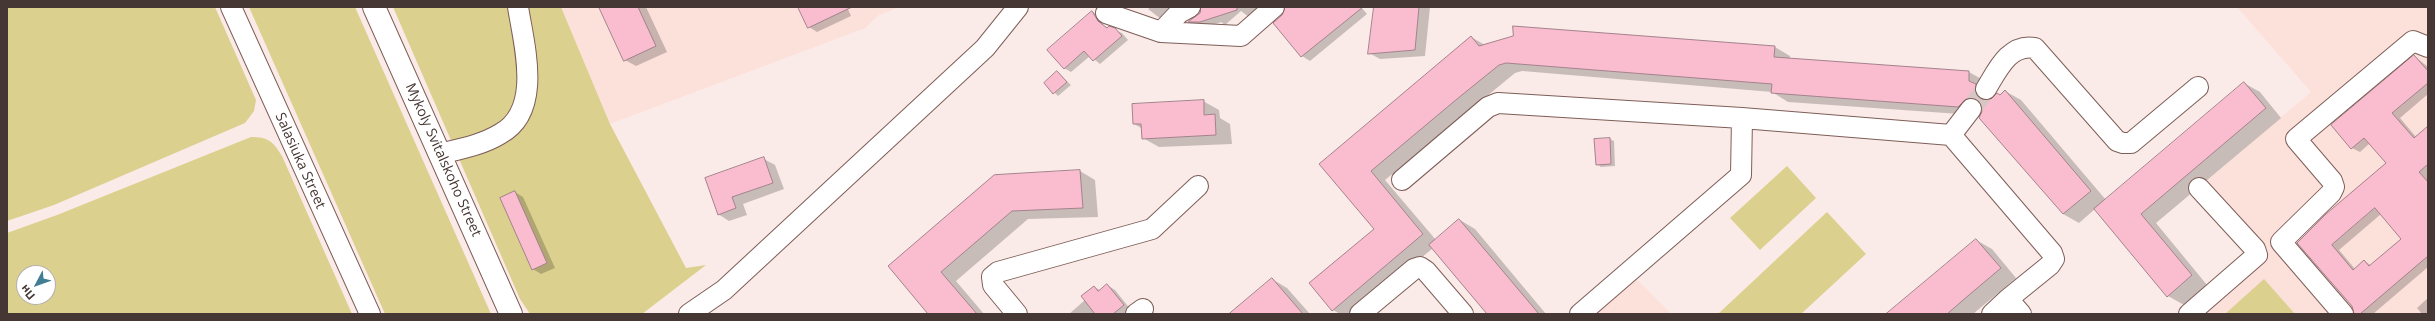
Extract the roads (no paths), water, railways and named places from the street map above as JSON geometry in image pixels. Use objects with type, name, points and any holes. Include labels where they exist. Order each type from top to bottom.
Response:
[{"type":"main road","name":"Mykoly Svitalskoho Street","points":[[374,7],[511,314]]},
{"type":"street","name":"Salasiuka Street","points":[[231,7],[370,314]]},
{"type":"street","points":[[439,154],[482,142],[502,134],[512,125],[527,100],[527,71],[518,7]]},
{"type":"street","points":[[689,314],[724,290],[979,54],[1018,7]]},
{"type":"street","points":[[1161,32],[1179,13],[1190,7]]},
{"type":"street","points":[[1105,9],[1161,32],[1241,36],[1274,7]]},
{"type":"street","points":[[2343,314],[2282,242],[2331,193],[2334,187],[2332,181],[2296,139],[2413,41],[2428,47]]},
{"type":"street","points":[[1986,89],[2004,58],[2021,48],[2035,48],[2117,141],[2123,144],[2131,143],[2198,87]]},
{"type":"street","points":[[1402,180],[1488,107],[1498,104],[1742,118],[1951,135],[2052,252],[2054,259],[2014,307],[1992,314]]},
{"type":"street","points":[[1951,135],[1971,109]]},
{"type":"street","points":[[1580,314],[1741,175],[1742,118]]},
{"type":"street","points":[[1016,314],[993,285],[992,277],[998,272],[1152,229],[1198,186]]},
{"type":"street","points":[[2189,314],[2257,255],[2255,249],[2199,188]]},
{"type":"street","points":[[1360,314],[1414,269],[1420,267],[1426,271],[1463,314]]},
{"type":"tunnel","points":[[1971,109],[1986,89]]}]
